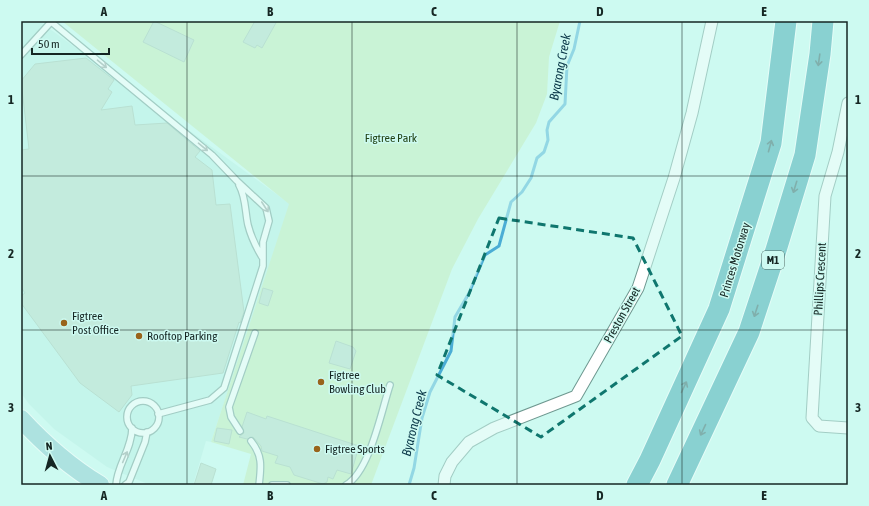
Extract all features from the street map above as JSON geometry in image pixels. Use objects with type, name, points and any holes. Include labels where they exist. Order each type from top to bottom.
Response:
[{"type":"highway","name":"Princes Motorway","points":[[637,485],[650,460],[719,309],[771,143],[786,21]]},
{"type":"highway","name":"M1","points":[[677,485],[749,332],[776,250],[805,156],[820,54],[823,21]]},
{"type":"main road","points":[[22,420],[46,445],[72,468],[100,485]]},
{"type":"street","name":"Preston Street","points":[[444,485],[445,476],[452,462],[469,442],[494,428],[576,396],[580,390],[638,288],[674,178],[692,113],[712,21]]},
{"type":"street","name":"Phillips Crescent","points":[[848,103],[838,152],[824,196],[812,418],[819,426],[848,428]]},
{"type":"lane","points":[[21,55],[50,21],[212,155],[236,181],[260,200],[268,212],[269,226],[263,242],[263,266],[224,388],[210,400],[158,414]]},
{"type":"lane","points":[[236,181],[243,194],[248,226],[256,248],[263,260]]},
{"type":"lane","points":[[240,431],[231,417],[229,407],[254,333]]},
{"type":"lane","points":[[346,485],[356,477],[367,458],[390,385]]},
{"type":"lane","points":[[116,485],[116,477],[131,441],[132,428],[127,416],[130,408],[136,403],[144,401],[151,404],[158,414],[156,425],[147,432],[140,455],[129,482],[125,485]]},
{"type":"lane","points":[[132,428],[141,432],[147,432]]},
{"type":"lane","points":[[250,441],[260,454],[261,468],[259,485]]},
{"type":"lane","points":[[272,485],[288,485]]},
{"type":"highlighted area","points":[[499,218],[633,238],[682,336],[541,437],[437,375]]},
{"type":"shaded area","points":[[21,21],[39,21],[290,204],[211,442],[206,441],[193,485],[150,485],[107,467],[54,429],[29,404],[21,393]]},
{"type":"green space","name":"Figtree Park","points":[[62,21],[560,21],[549,57],[547,94],[536,123],[478,219],[452,269],[371,485],[243,485],[251,454],[211,442],[289,204]]},
{"type":"building","points":[[154,21],[194,40],[184,62],[143,42]]},
{"type":"building","points":[[255,21],[277,21],[262,48],[257,45],[255,48],[243,42]]},
{"type":"building","points":[[86,58],[114,80],[108,89],[112,92],[101,110],[132,106],[135,125],[167,123],[200,151],[195,157],[212,170],[216,205],[230,204],[244,312],[240,323],[239,322],[223,373],[131,386],[132,395],[119,412],[80,383],[21,303],[21,296],[25,293],[21,287],[21,150],[29,149],[21,81],[35,64]]},
{"type":"building","points":[[263,288],[273,291],[268,306],[259,303]]},
{"type":"building","points":[[336,341],[353,347],[356,351],[350,369],[329,363]]},
{"type":"building","points":[[247,412],[266,419],[267,416],[359,446],[351,474],[337,470],[333,479],[328,477],[327,482],[323,484],[294,475],[290,467],[275,463],[278,456],[262,451],[261,446],[253,437],[247,439],[239,437],[244,433],[242,427]]},
{"type":"building","points":[[217,428],[232,430],[229,444],[214,441]]},
{"type":"building","points":[[201,463],[216,469],[211,485],[194,485]]},
{"type":"waterway","name":"Byarong Creek","points":[[409,485],[414,468],[422,418],[430,392],[451,351],[455,317],[469,293],[485,255],[499,246],[511,202],[522,192],[531,178],[537,158],[544,152],[548,140],[547,130],[549,122],[565,104],[567,66],[574,49],[580,21]]},
{"type":"place","name":"Figtree Post Office","points":[[64,323]]},
{"type":"place","name":"Rooftop Parking","points":[[139,336]]},
{"type":"place","name":"Figtree Bowling Club","points":[[321,382]]},
{"type":"place","name":"Figtree Sports","points":[[317,449]]}]
